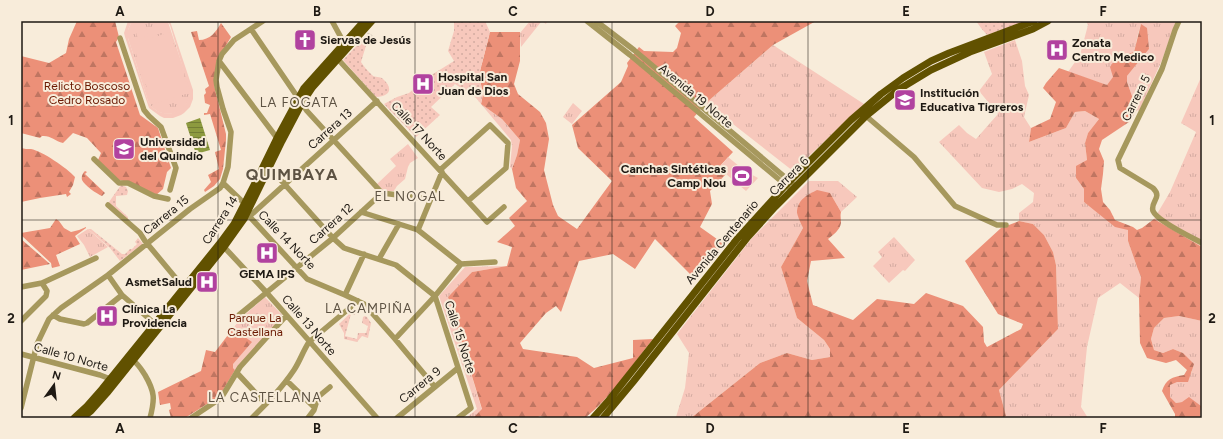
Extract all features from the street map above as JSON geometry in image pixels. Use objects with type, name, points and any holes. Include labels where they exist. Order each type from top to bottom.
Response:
[{"type":"main road","name":"Carrera 14","points":[[336,57],[344,43],[364,21]]},
{"type":"main road","name":"Carrera 14","points":[[74,418],[133,360],[246,218],[300,101],[304,88],[372,21]]},
{"type":"main road","name":"Avenida Centenario","points":[[593,418],[737,239],[791,185],[851,120],[881,94],[905,81],[931,61],[1033,21]]},
{"type":"main road","name":"Carrera 6","points":[[603,418],[791,185],[905,81],[970,52],[1033,29],[1048,21]]},
{"type":"main road","name":"Carrera 14","points":[[82,418],[100,401],[113,380],[155,324],[234,224],[277,138],[300,101]]},
{"type":"street","points":[[223,183],[228,167],[231,132],[217,87],[216,80],[220,61],[222,54],[234,40],[263,21]]},
{"type":"street","points":[[332,21],[344,43]]},
{"type":"street","name":"Avenida 19 Norte","points":[[587,21],[632,52],[702,107],[791,185]]},
{"type":"street","name":"Avenida 19 Norte","points":[[596,21],[698,112],[791,185]]},
{"type":"street","name":"Carrera 5","points":[[1179,21],[1162,69],[1118,160],[1120,168],[1157,192],[1153,210],[1161,220],[1202,243]]},
{"type":"street","points":[[251,29],[307,111],[382,193],[430,199]]},
{"type":"street","points":[[120,38],[144,110],[148,116],[162,127],[176,168],[170,190]]},
{"type":"street","name":"Calle 17 Norte","points":[[336,57],[487,222],[504,207]]},
{"type":"street","points":[[220,61],[277,138]]},
{"type":"street","name":"Carrera 13","points":[[246,218],[285,185],[377,101]]},
{"type":"street","points":[[866,116],[914,157],[954,206],[997,225],[1006,225]]},
{"type":"street","points":[[418,230],[441,171],[490,125],[508,143],[506,168],[468,201]]},
{"type":"street","points":[[94,159],[119,182],[128,183],[154,196],[168,199]]},
{"type":"street","name":"Calle 15 Norte","points":[[269,167],[333,238],[344,248],[396,265],[435,296],[470,408],[458,418]]},
{"type":"street","name":"Calle 14 Norte","points":[[223,183],[245,204]]},
{"type":"street","name":"Carrera 15","points":[[21,408],[38,340],[53,315],[60,308],[149,246],[190,209],[220,188],[223,183]]},
{"type":"street","name":"Carrera 12","points":[[239,316],[333,238],[382,193]]},
{"type":"street","points":[[108,205],[140,233],[184,288]]},
{"type":"street","points":[[361,212],[418,230],[461,264],[495,262]]},
{"type":"street","name":"Calle 14 Norte","points":[[246,218],[298,268],[307,279],[364,304],[435,387]]},
{"type":"street","points":[[378,259],[399,224]]},
{"type":"street","name":"Calle 13 Norte","points":[[224,247],[267,293],[377,418]]},
{"type":"street","points":[[345,295],[364,254]]},
{"type":"street","points":[[21,288],[42,283],[96,258]]},
{"type":"street","points":[[395,339],[435,296],[461,264]]},
{"type":"street","points":[[108,275],[122,295],[155,324]]},
{"type":"street","points":[[21,321],[47,294],[47,291],[42,283]]},
{"type":"street","points":[[53,315],[60,319],[84,324],[122,295]]},
{"type":"street","points":[[252,418],[286,381],[309,342],[358,301]]},
{"type":"street","points":[[191,418],[221,398],[240,367],[286,316]]},
{"type":"street","name":"Calle 10 Norte","points":[[21,354],[100,375],[113,380]]},
{"type":"street","points":[[133,360],[139,365],[152,386],[154,396],[150,418]]},
{"type":"street","name":"Carrera 9","points":[[397,418],[458,368]]},
{"type":"street","points":[[237,373],[266,404]]},
{"type":"street","points":[[286,381],[314,407]]},
{"type":"street","points":[[308,418],[314,410],[318,397],[330,386]]},
{"type":"green space","name":"Relicto Boscoso Cedro Rosado","points":[[77,21],[115,21],[119,37],[116,42],[140,115],[158,128],[171,168],[167,172],[163,189],[155,196],[128,182],[119,180],[98,160],[101,153],[87,138],[73,133],[63,143],[48,136],[42,136],[40,138],[21,133],[21,56],[49,63],[66,53],[69,39]]},
{"type":"green space","points":[[128,21],[132,21],[128,30],[128,38],[148,101],[153,108],[159,112],[172,113],[184,106],[188,100],[190,92],[170,25],[167,21],[170,21],[193,90],[193,99],[190,107],[181,115],[173,118],[164,118],[149,108],[124,33]]},
{"type":"green space","points":[[132,21],[168,22],[190,88],[190,97],[181,110],[175,113],[167,114],[153,108],[148,101],[128,38],[128,30]]},
{"type":"green space","points":[[144,21],[148,36],[138,39],[133,22]]},
{"type":"green space","points":[[454,21],[485,21],[490,32],[479,75],[483,94],[481,104],[476,98],[455,84],[431,107],[440,115],[416,137],[384,104],[409,93],[425,79],[454,61],[448,51],[454,31]]},
{"type":"green space","points":[[530,21],[542,21],[521,47],[520,33]]},
{"type":"green space","points":[[680,21],[816,21],[773,45],[706,103],[694,117],[733,152],[719,167],[726,174],[710,191],[712,204],[700,227],[724,244],[693,277],[655,239],[635,269],[613,254],[579,261],[561,312],[556,306],[546,313],[520,343],[523,349],[577,357],[594,368],[633,358],[633,340],[653,339],[613,390],[585,418],[550,418],[540,416],[536,418],[473,418],[482,409],[448,297],[472,272],[507,266],[512,247],[497,242],[515,226],[509,218],[527,201],[516,188],[512,169],[520,140],[502,119],[481,104],[483,94],[479,75],[490,32],[520,32],[520,61],[514,84],[518,94],[540,112],[546,123],[549,139],[544,170],[553,205],[558,216],[577,229],[612,181],[578,148],[572,125],[621,82],[628,66],[627,63],[639,47],[644,51],[673,52],[677,48],[681,33],[675,26]]},
{"type":"green space","points":[[976,21],[1025,21],[987,35]]},
{"type":"green space","points":[[1086,21],[1176,21],[1162,60],[1139,111],[1137,110],[1127,82],[1127,76],[1149,49],[1141,24],[1134,52],[1107,85],[1068,72],[1080,55],[1088,25]]},
{"type":"green space","points":[[221,23],[231,37],[219,57],[214,85],[226,134],[226,140],[223,169],[220,179],[214,186],[205,192],[204,190],[211,182],[208,175],[219,169],[215,152],[221,150],[210,114],[204,115],[204,113],[207,113],[210,105],[205,103],[204,95],[206,93],[205,89],[209,86],[191,32],[197,31],[199,40],[203,40],[215,32]]},
{"type":"green space","points":[[1141,24],[1147,28],[1149,49],[1127,76],[1127,82],[1137,110],[1129,122],[1102,140],[1099,149],[1104,161],[1101,189],[1103,202],[1110,210],[1115,220],[1137,230],[1154,219],[1202,247],[1202,321],[1179,316],[1164,318],[1154,328],[1151,339],[1154,350],[1163,353],[1173,349],[1183,353],[1194,364],[1188,382],[1177,382],[1170,385],[1170,397],[1176,403],[1182,402],[1189,397],[1201,406],[1200,418],[1175,418],[1175,414],[1162,391],[1168,381],[1184,375],[1187,370],[1176,360],[1166,363],[1147,358],[1140,343],[1139,298],[1141,277],[1128,241],[1128,230],[1115,227],[1084,202],[1084,189],[1076,178],[1076,166],[1087,160],[1085,143],[1088,133],[1099,119],[1085,111],[1075,112],[1066,128],[1029,142],[1031,128],[1050,119],[1056,102],[1043,88],[1059,68],[1107,85],[1113,77],[1110,67],[1116,58],[1134,52]]},
{"type":"green space","points":[[170,32],[189,93],[152,104],[133,44]]},
{"type":"green space","points":[[366,36],[368,39],[361,62],[372,75],[382,78],[386,82],[389,91],[385,95],[376,97],[343,60]]},
{"type":"green space","points":[[1015,40],[1022,61],[1025,86],[1029,95],[1024,117],[1031,128],[1029,142],[1066,128],[1075,112],[1085,111],[1099,119],[1088,133],[1085,143],[1087,160],[1076,178],[1084,189],[1084,202],[1128,230],[1128,241],[1141,277],[1139,298],[1120,283],[1098,298],[1087,347],[1081,407],[1088,418],[1000,418],[1006,416],[999,390],[1058,329],[1056,265],[1053,252],[1044,235],[1033,224],[1019,221],[1019,213],[1033,202],[1034,193],[1022,184],[1012,189],[999,192],[982,188],[939,142],[959,125],[976,139],[998,114],[979,91],[992,74],[984,52]]},
{"type":"green space","points":[[773,45],[864,104],[793,171],[706,103]]},
{"type":"green space","points":[[1202,75],[1202,247],[1154,219],[1170,192],[1196,132],[1181,123]]},
{"type":"green space","points":[[573,103],[582,111],[572,124],[563,117]]},
{"type":"green space","points":[[481,104],[502,119],[520,140],[512,169],[510,167],[512,146],[511,140]]},
{"type":"green space","points":[[408,144],[418,158],[410,163],[405,179],[394,191],[384,191],[377,184],[396,166],[390,159]]},
{"type":"green space","points":[[21,148],[36,150],[54,160],[71,173],[75,177],[69,192],[71,194],[67,197],[66,194],[21,202]]},
{"type":"green space","name":"Canchas Sintéticas Camp Nou","points":[[728,157],[745,171],[758,178],[746,191],[719,168]]},
{"type":"green space","points":[[85,171],[87,172],[85,174],[105,193],[102,196],[83,182],[82,177]]},
{"type":"green space","points":[[809,181],[838,181],[857,197],[841,212],[830,193],[797,213],[803,228],[781,267],[797,318],[824,340],[830,349],[830,357],[812,360],[787,353],[760,363],[691,418],[676,417],[685,388],[689,353],[677,334],[752,238]]},
{"type":"green space","points":[[121,185],[126,187],[128,191],[127,195],[116,196],[116,206],[128,217],[128,222],[110,205],[109,202]]},
{"type":"green space","points":[[817,190],[830,193],[841,212],[841,223],[839,228],[828,239],[845,258],[811,261],[807,281],[813,305],[853,320],[877,299],[914,304],[926,293],[963,306],[983,327],[984,342],[987,347],[1021,329],[1023,324],[998,314],[965,261],[1001,228],[1019,221],[1033,224],[1044,235],[1053,252],[1056,265],[1058,329],[999,390],[1006,416],[1000,418],[691,418],[760,363],[787,353],[812,360],[830,357],[830,349],[824,340],[797,318],[781,267],[803,228],[797,213],[797,208],[806,196]]},
{"type":"green space","points":[[56,219],[64,228],[71,232],[86,228],[75,236],[80,244],[56,255],[60,266],[52,268],[51,263],[21,235],[21,233],[50,228]]},
{"type":"green space","points":[[88,229],[108,247],[90,257],[84,245],[77,236]]},
{"type":"green space","points":[[88,229],[91,229],[122,254],[125,254],[137,244],[135,242],[138,238],[143,244],[120,261],[110,248]]},
{"type":"green space","points":[[894,237],[915,260],[905,271],[903,270],[889,283],[873,266],[882,257],[878,252]]},
{"type":"green space","points":[[21,239],[50,264],[21,270]]},
{"type":"green space","points":[[507,266],[472,272],[448,297],[482,410],[473,418],[466,418],[477,409],[439,296],[465,267]]},
{"type":"green space","name":"Parque La Castellana","points":[[265,297],[282,315],[282,317],[235,370],[233,368],[231,331],[241,318]]},
{"type":"green space","points":[[264,306],[274,311],[265,328],[255,323]]},
{"type":"green space","points":[[354,310],[355,315],[351,314],[345,336],[357,339],[358,333],[366,333],[368,326],[362,323],[363,317],[365,316],[371,323],[368,338],[362,336],[357,342],[344,339],[344,333],[339,324]]},
{"type":"green space","points":[[1179,316],[1202,321],[1202,418],[1200,418],[1201,406],[1182,402],[1176,403],[1170,397],[1170,385],[1192,372],[1183,353],[1173,349],[1163,353],[1154,350],[1151,339],[1154,328],[1164,318]]},
{"type":"green space","points":[[231,331],[242,335],[252,342],[233,364],[233,368],[235,370],[223,390],[215,399],[185,418],[171,418],[169,410],[171,409],[170,403],[160,405],[158,392],[201,371],[206,350],[215,352]]},
{"type":"shaded area","points":[[200,118],[210,150],[196,154],[186,123]]},
{"type":"tunnel","points":[[359,31],[372,38]]},
{"type":"place","name":"Siervas de Jesús","points":[[305,40]]},
{"type":"place","name":"Zonata Centro Medico","points":[[1057,50]]},
{"type":"place","name":"Hospital San Juan de Dios","points":[[423,84]]},
{"type":"place","name":"Institución Educativa Tigreros","points":[[905,100]]},
{"type":"place","name":"Universidad del Quindío","points":[[124,149]]},
{"type":"place","name":"Canchas Sintéticas Camp Nou","points":[[742,176]]},
{"type":"place","name":"GEMA IPS","points":[[267,253]]},
{"type":"place","name":"AsmetSalud","points":[[207,282]]},
{"type":"place","name":"Clínica La Providencia","points":[[107,316]]},
{"type":"district","name":"LA FOGATA","points":[[299,102]]},
{"type":"district","name":"QUIMBAYA","points":[[292,174]]},
{"type":"district","name":"EL NOGAL","points":[[410,196]]},
{"type":"district","name":"LA CAMPIÑA","points":[[369,308]]},
{"type":"district","name":"LA CASTELLANA","points":[[265,397]]}]
